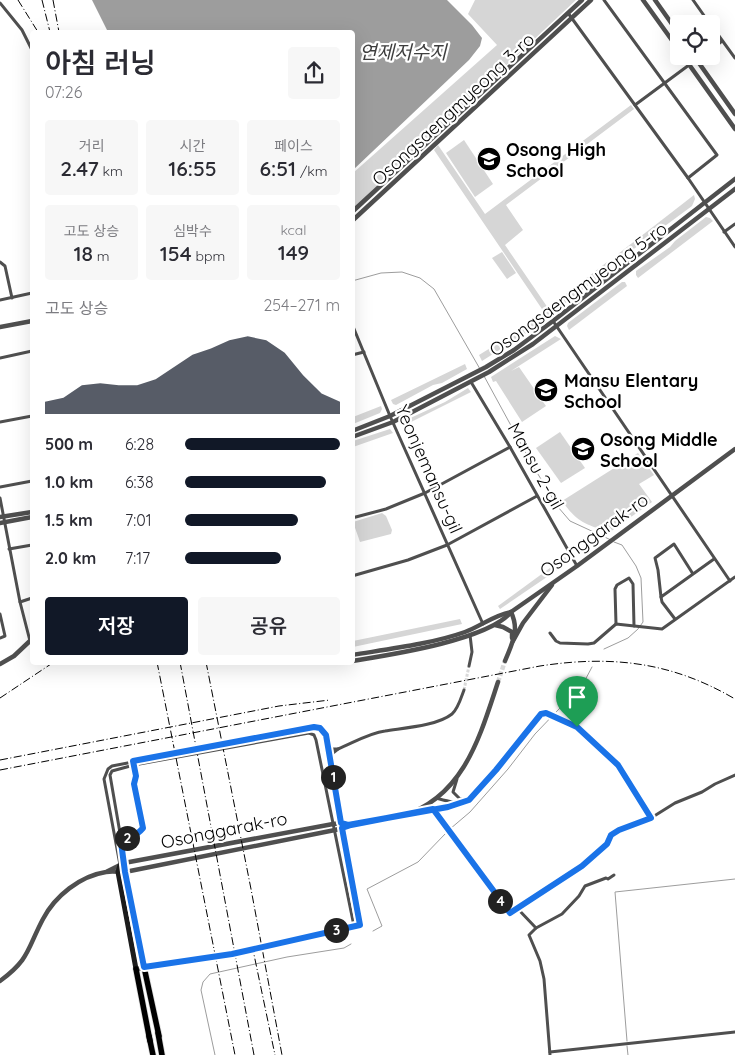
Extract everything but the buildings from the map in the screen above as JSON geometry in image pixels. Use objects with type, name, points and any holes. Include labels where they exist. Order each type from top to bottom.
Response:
[{"type":"main road","points":[[122,864],[163,1055]]},
{"type":"main road","points":[[122,864],[118,872],[152,1055]]},
{"type":"street","name":"Osongsaengmyeong 3-ro","points":[[355,209],[582,0]]},
{"type":"street","name":"Osongsaengmyeong 3-ro","points":[[355,218],[591,0]]},
{"type":"street","points":[[604,0],[717,155],[688,178]]},
{"type":"street","points":[[643,0],[670,38]]},
{"type":"street","points":[[655,0],[670,21]]},
{"type":"street","points":[[694,0],[705,15]]},
{"type":"street","points":[[0,3],[22,30],[30,46]]},
{"type":"street","points":[[568,13],[688,178],[735,247]]},
{"type":"street","points":[[720,38],[735,58]]},
{"type":"street","points":[[635,105],[689,65],[735,129]]},
{"type":"street","points":[[701,65],[735,114]]},
{"type":"street","name":"Osongsaengmyeong 5-ro","points":[[355,436],[393,422],[489,372],[533,344],[554,324],[735,179]]},
{"type":"street","name":"Osongsaengmyeong 5-ro","points":[[355,430],[390,416],[486,367],[514,350],[554,324],[735,189]]},
{"type":"street","points":[[724,232],[735,224]]},
{"type":"street","points":[[0,262],[5,266],[12,298]]},
{"type":"street","points":[[0,300],[30,294]]},
{"type":"street","points":[[0,328],[30,321]]},
{"type":"street","points":[[554,324],[730,581]]},
{"type":"street","name":"Yeonjemansu-gil","points":[[355,331],[390,416],[484,624]]},
{"type":"street","points":[[0,358],[30,351]]},
{"type":"street","points":[[355,355],[364,352]]},
{"type":"street","name":"Mansu 2-gil","points":[[471,381],[577,566]]},
{"type":"street","points":[[0,422],[30,416]]},
{"type":"street","points":[[355,517],[386,509],[425,493],[510,447]]},
{"type":"street","name":"Osonggarak-ro","points":[[511,612],[602,548],[735,449]]},
{"type":"street","points":[[0,487],[30,481]]},
{"type":"street","points":[[355,575],[408,560],[447,545],[537,496]]},
{"type":"street","points":[[0,498],[2,520],[20,602],[30,637]]},
{"type":"street","points":[[2,520],[30,513]]},
{"type":"street","points":[[2,520],[30,517]]},
{"type":"street","points":[[675,620],[662,602],[655,558],[674,544],[693,574]]},
{"type":"street","points":[[9,549],[30,545]]},
{"type":"street","points":[[661,597],[714,559]]},
{"type":"street","points":[[550,634],[560,644],[588,644],[594,643],[616,624],[662,629],[735,577]]},
{"type":"street","points":[[616,624],[615,589],[617,585],[629,578],[633,584],[636,626]]},
{"type":"street","points":[[513,641],[523,623],[555,581]]},
{"type":"street","points":[[20,602],[30,599]]},
{"type":"street","points":[[355,654],[443,638],[484,624],[501,614],[511,612]]},
{"type":"street","points":[[355,660],[453,641],[493,626],[505,619],[511,612]]},
{"type":"street","points":[[505,661],[516,630],[515,620],[511,612]]},
{"type":"street","points":[[0,614],[5,636],[0,638]]},
{"type":"street","points":[[493,626],[508,628],[512,632],[513,641]]},
{"type":"street","points":[[469,666],[472,652],[470,635]]},
{"type":"street","points":[[0,664],[14,656],[30,641]]},
{"type":"street","name":"Osonggarak-ro","points":[[107,872],[125,872],[335,830],[342,826],[402,816],[428,804],[457,778],[479,738],[498,682]]},
{"type":"street","points":[[330,759],[338,749],[384,731],[393,731],[447,717],[458,706],[464,690]]},
{"type":"street","points":[[402,816],[469,800],[496,770],[538,716],[544,713],[581,730],[618,765],[651,818]]},
{"type":"street","points":[[122,864],[121,842],[110,775],[115,769],[134,763],[314,727],[323,731],[328,747],[360,925],[232,954],[136,969]]},
{"type":"street","points":[[122,864],[104,779],[108,769],[112,766],[309,733],[314,735],[316,740],[354,926]]},
{"type":"street","points":[[328,747],[338,749]]},
{"type":"street","points":[[121,842],[124,839],[134,837],[143,828],[134,784],[136,776],[134,763]]},
{"type":"street","points":[[433,809],[510,913],[582,866],[607,844],[611,835],[619,830],[651,818],[675,803],[735,775]]},
{"type":"street","points":[[457,778],[453,792],[460,799],[469,800]]},
{"type":"street","points":[[436,798],[452,802],[469,800]]},
{"type":"street","name":"Osonggarak-ro","points":[[0,981],[20,965],[32,946],[43,918],[58,898],[88,877],[107,872],[122,864],[333,824],[342,826]]},
{"type":"street","points":[[614,876],[585,886],[579,896],[562,914],[536,928],[529,935],[540,961],[544,979],[550,1053],[735,1032]]},
{"type":"street","points":[[518,908],[536,928]]},
{"type":"shaded area","points":[[475,0],[576,0],[355,207],[355,171],[497,45],[468,14]]},
{"type":"shaded area","points":[[631,105],[634,109],[506,205],[523,230],[505,245],[548,308],[607,262],[610,265],[606,272],[528,332],[482,361],[479,355],[544,312],[434,150],[438,145],[485,214]]},
{"type":"shaded area","points":[[464,140],[493,184],[475,197],[446,153]]},
{"type":"shaded area","points":[[694,195],[695,199],[692,206],[627,254],[620,257],[618,254]]},
{"type":"shaded area","points":[[706,217],[713,221],[638,278],[636,271],[670,247]]},
{"type":"shaded area","points":[[502,252],[516,273],[507,279],[492,258]]},
{"type":"shaded area","points":[[622,282],[625,282],[627,286],[569,330],[568,323]]},
{"type":"shaded area","points":[[555,336],[561,339],[511,371],[519,367],[546,406],[522,422],[496,381],[493,382],[491,377]]},
{"type":"shaded area","points":[[465,364],[467,369],[442,383],[433,385],[396,405],[393,404],[391,400]]},
{"type":"shaded area","points":[[468,388],[471,392],[403,426],[404,421],[445,402]]},
{"type":"shaded area","points":[[381,406],[382,409],[380,413],[355,423],[355,416]]},
{"type":"shaded area","points":[[390,429],[393,433],[355,446],[355,440]]},
{"type":"shaded area","points":[[560,432],[585,468],[561,483],[536,448]]},
{"type":"shaded area","points":[[638,453],[654,475],[639,484],[652,502],[610,532],[583,522],[572,514],[562,501]]},
{"type":"shaded area","points":[[382,513],[386,516],[392,530],[391,534],[360,542],[355,521]]},
{"type":"shaded area","points":[[565,557],[566,564],[500,609],[498,606]]},
{"type":"shaded area","points":[[460,619],[462,624],[355,647],[355,641]]},
{"type":"water","name":"연제저수지","points":[[92,0],[447,0],[482,38],[480,46],[469,60],[355,168],[355,30],[107,30]]},
{"type":"waterway","points":[[355,280],[381,273],[402,272],[420,278],[434,289],[480,369]]},
{"type":"waterway","points":[[484,376],[533,466],[558,507],[570,521],[611,540]]},
{"type":"waterway","points":[[604,649],[628,638],[643,622],[641,578],[636,566],[622,545],[614,542]]},
{"type":"waterway","points":[[450,829],[470,812],[508,769],[535,734],[583,684],[592,667]]},
{"type":"waterway","points":[[373,931],[382,926],[367,889],[418,862],[447,832]]},
{"type":"waterway","points":[[627,1041],[615,892],[735,879]]},
{"type":"waterway","points":[[215,1055],[201,990],[203,982],[210,974],[287,957],[344,948],[351,944]]},
{"type":"waterway","points":[[627,1046],[628,1055]]},
{"type":"tunnel","points":[[498,682],[505,661]]},
{"type":"tunnel","points":[[464,690],[469,666]]},
{"type":"railway","points":[[18,0],[37,30]]},
{"type":"railway","points":[[42,0],[50,30]]},
{"type":"railway","points":[[53,0],[59,30]]},
{"type":"railway","points":[[0,770],[540,666],[566,663],[617,662],[665,669],[688,677],[735,699]]},
{"type":"railway","points":[[0,698],[50,665]]},
{"type":"railway","points":[[158,665],[235,1055]]},
{"type":"railway","points":[[181,665],[254,1055]]},
{"type":"railway","points":[[207,665],[282,1055]]},
{"type":"railway","points":[[0,760],[279,706],[330,700]]},
{"type":"railway","points":[[252,945],[275,1055]]},
{"type":"place","name":"Osong High School","points":[[489,159]]},
{"type":"place","name":"Mansu Elentary School","points":[[546,390]]},
{"type":"place","name":"Osong Middle School","points":[[583,449]]},
{"type":"route","points":[[577,727],[546,713],[541,714],[469,800],[448,807],[433,809],[402,816],[348,825],[341,823],[326,735],[320,728],[314,727],[133,761],[136,776],[134,784],[143,828],[134,837],[124,839],[121,842],[144,967],[232,954],[360,925],[342,828],[348,825],[433,809],[510,913],[582,866],[607,844],[611,835],[651,818],[618,765],[577,727]]}]
